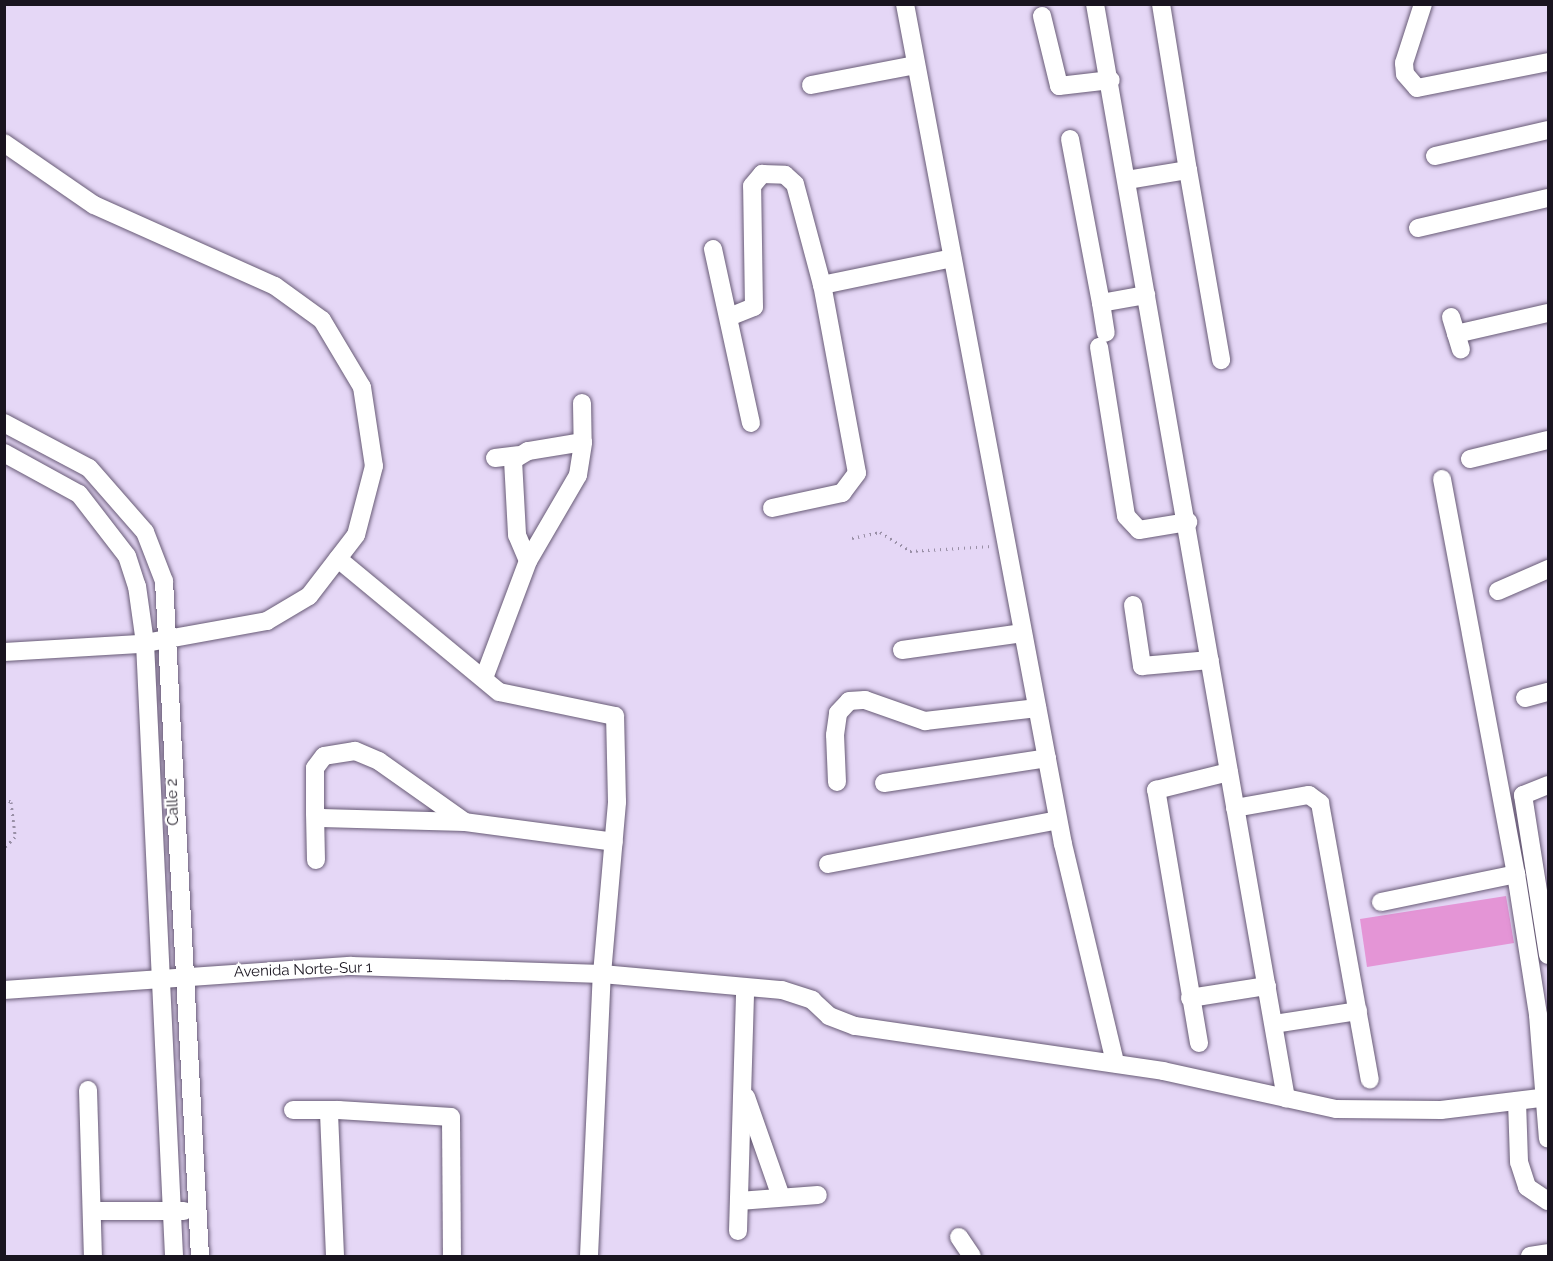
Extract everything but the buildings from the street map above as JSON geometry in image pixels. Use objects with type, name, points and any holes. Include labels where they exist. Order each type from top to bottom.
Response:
[{"type":"street","points":[[905,4],[1058,820],[1115,1063]]},
{"type":"street","points":[[1095,4],[1111,80],[1146,295],[1188,522],[1286,1098]]},
{"type":"street","points":[[1161,4],[1221,360]]},
{"type":"street","points":[[1423,4],[1404,63],[1405,74],[1418,88],[1548,62]]},
{"type":"street","points":[[1042,16],[1059,94],[1111,80]]},
{"type":"street","points":[[811,85],[916,65]]},
{"type":"street","points":[[1435,156],[1548,130]]},
{"type":"street","points":[[1070,139],[1101,303],[1102,340],[1126,516],[1139,530],[1188,522]]},
{"type":"street","points":[[4,143],[94,205],[275,286],[335,336],[362,387],[374,466],[357,536],[309,596],[267,621],[145,643],[4,652]]},
{"type":"street","points":[[1127,180],[1188,170]]},
{"type":"street","points":[[729,317],[753,307],[752,186],[762,174],[785,175],[795,184],[822,285],[857,473],[842,493],[772,508]]},
{"type":"street","points":[[1418,228],[1548,198]]},
{"type":"street","points":[[713,249],[751,423]]},
{"type":"street","points":[[822,285],[952,258]]},
{"type":"street","points":[[1101,303],[1146,295]]},
{"type":"street","points":[[1456,333],[1548,313]]},
{"type":"street","points":[[484,678],[528,561],[579,475],[583,442],[582,403]]},
{"type":"street","name":"Calle 2","points":[[4,423],[89,468],[145,532],[164,581],[171,639],[181,975],[200,1257]]},
{"type":"street","points":[[1470,459],[1548,440]]},
{"type":"street","points":[[495,458],[583,442]]},
{"type":"street","points":[[4,453],[65,483],[111,531],[137,586],[145,643],[158,976],[174,1257]]},
{"type":"street","points":[[518,455],[512,471],[513,506],[520,553],[528,561]]},
{"type":"street","points":[[1442,479],[1516,874],[1546,1097],[1548,1139]]},
{"type":"street","points":[[338,559],[499,692],[615,716],[619,730],[614,842],[602,974],[589,1257]]},
{"type":"street","points":[[1498,591],[1548,569]]},
{"type":"street","points":[[1133,605],[1142,666],[1210,660]]},
{"type":"street","points":[[902,650],[1023,633]]},
{"type":"street","points":[[1525,698],[1548,692]]},
{"type":"street","points":[[837,782],[835,735],[838,713],[849,701],[865,700],[925,721],[1037,708]]},
{"type":"street","points":[[316,860],[315,768],[335,752],[356,751],[379,761],[465,822]]},
{"type":"street","points":[[884,783],[1047,758]]},
{"type":"street","points":[[1199,1043],[1156,790],[1229,772]]},
{"type":"street","points":[[1548,785],[1523,795],[1543,899],[1548,955]]},
{"type":"street","points":[[417,822],[427,809],[425,793]]},
{"type":"street","points":[[1235,808],[1309,795],[1320,803],[1370,1080]]},
{"type":"street","points":[[315,813],[332,820],[465,822],[614,842]]},
{"type":"street","points":[[828,864],[1058,820]]},
{"type":"street","points":[[1381,902],[1516,874]]},
{"type":"street","name":"Avenida Norte-Sur 1","points":[[4,990],[158,976],[351,966],[602,974],[745,988],[812,1000],[829,1016],[855,1026],[1115,1063],[1367,1112],[1546,1097]]},
{"type":"street","points":[[1190,998],[1267,986]]},
{"type":"street","points":[[738,1231],[745,988]]},
{"type":"street","points":[[1274,1024],[1358,1011]]},
{"type":"street","points":[[743,1088],[782,1197]]},
{"type":"street","points":[[88,1090],[93,1257]]},
{"type":"street","points":[[1517,1101],[1519,1162],[1527,1187],[1548,1201]]},
{"type":"street","points":[[292,1110],[451,1117],[452,1257]]},
{"type":"street","points":[[329,1110],[335,1257]]},
{"type":"street","points":[[739,1201],[818,1195]]},
{"type":"street","points":[[92,1211],[198,1211]]},
{"type":"street","points":[[959,1237],[972,1257]]},
{"type":"street","points":[[1530,1257],[1548,1253]]},
{"type":"path","points":[[852,538],[880,532],[910,551],[1006,545]]},
{"type":"path","points":[[4,797],[11,802],[15,837],[4,848]]}]
